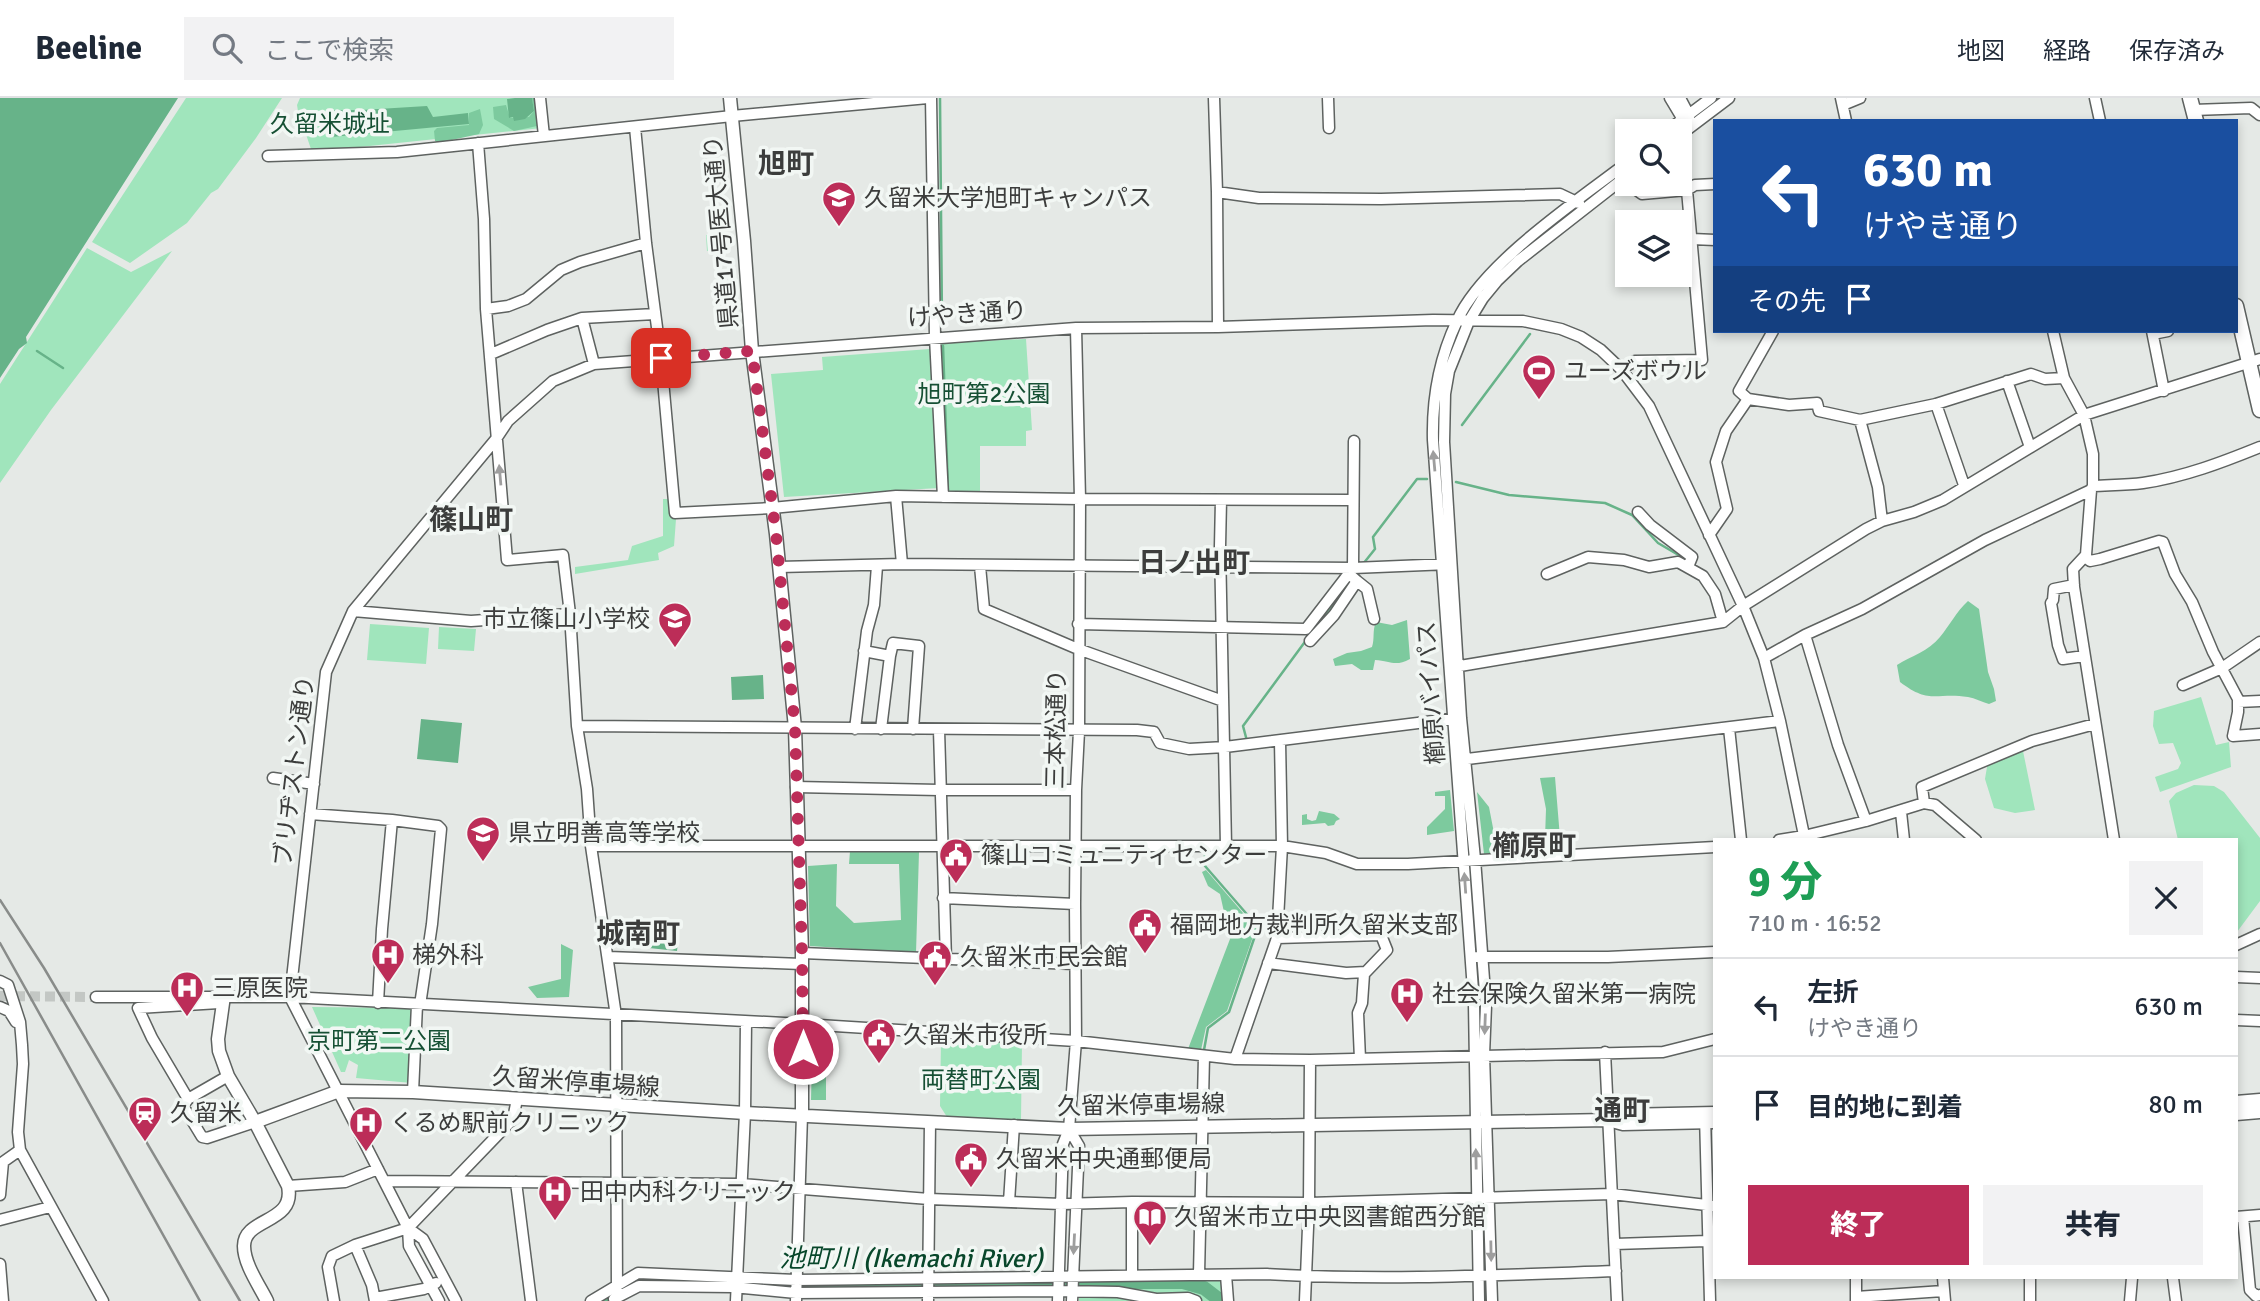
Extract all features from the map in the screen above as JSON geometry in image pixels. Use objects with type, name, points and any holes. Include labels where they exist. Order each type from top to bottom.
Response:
[{"type":"highway","points":[[2238,316],[2254,360],[2260,410]]},
{"type":"main road","name":"県道17号医大通り","points":[[730,98],[752,351],[779,567],[795,728],[802,958],[803,1115]]},
{"type":"main road","points":[[223,999],[219,1051],[228,1076],[255,1122],[288,1186],[290,1196],[286,1208],[257,1227],[244,1242],[248,1262],[267,1301]]},
{"type":"main road","points":[[255,1122],[339,1091]]},
{"type":"main road","name":"久留米停車場線","points":[[339,1091],[413,1092],[745,1113],[1069,1129],[1608,1121],[1623,1115],[1710,1117]]},
{"type":"main road","points":[[2238,1102],[2260,1100]]},
{"type":"main road","points":[[2238,1114],[2260,1112]]},
{"type":"street","points":[[540,98],[544,136]]},
{"type":"street","points":[[268,156],[397,152],[929,98],[935,337],[943,497]]},
{"type":"street","points":[[1214,98],[1218,327]]},
{"type":"street","points":[[1328,98],[1329,128]]},
{"type":"street","points":[[1670,98],[1686,119]]},
{"type":"street","points":[[1680,98],[1686,119]]},
{"type":"street","points":[[1689,119],[1711,98]]},
{"type":"street","points":[[1691,119],[1729,98]]},
{"type":"street","points":[[1842,102],[1860,98]]},
{"type":"street","points":[[2095,98],[2100,119]]},
{"type":"street","points":[[2193,110],[2252,108],[2260,115]]},
{"type":"street","points":[[635,127],[661,358],[674,512],[681,514],[772,508],[896,496],[1353,500]]},
{"type":"street","points":[[478,143],[484,219],[486,309],[507,560],[563,555],[570,614],[577,726],[615,1016],[615,1295]]},
{"type":"street","name":"櫛原バイパス","points":[[1447,564],[1445,394],[1449,371],[1469,321],[1497,281],[1615,174]]},
{"type":"street","points":[[1692,187],[1713,184]]},
{"type":"street","name":"櫛原バイパス","points":[[1492,1301],[1489,1199],[1474,1004],[1476,957],[1447,564],[1433,416],[1440,366],[1457,321],[1475,293],[1512,253],[1581,204],[1615,186]]},
{"type":"street","points":[[1217,192],[1259,198],[1381,199],[1560,194],[1581,204]]},
{"type":"street","points":[[1622,369],[1634,361],[1702,360],[1692,239],[1713,240]]},
{"type":"street","points":[[486,309],[508,306],[526,299],[561,270],[580,262],[646,243]]},
{"type":"street","points":[[491,354],[582,318],[656,314]]},
{"type":"street","points":[[582,318],[594,364]]},
{"type":"street","name":"けやき通り","points":[[496,439],[508,421],[553,381],[594,364],[1076,328],[1523,321],[1561,330],[1581,337],[1622,369],[1649,406],[1764,657],[1804,838]]},
{"type":"street","name":"三本松通り","points":[[1058,1296],[1063,1144],[1069,1129],[1076,1041],[1074,904],[1079,731],[1080,499],[1076,328]]},
{"type":"street","points":[[1772,333],[1739,391],[1748,399],[1788,405],[1818,403],[1819,411],[1860,420],[1936,404],[2031,374],[2045,379],[2064,378]]},
{"type":"street","points":[[2053,333],[2064,378],[2084,415],[2093,454],[2085,556],[2073,569],[2084,656],[2114,838]]},
{"type":"street","points":[[2153,333],[2164,391]]},
{"type":"street","points":[[1455,667],[1723,622],[1742,606],[1866,529],[1943,500],[2084,415],[2254,360]]},
{"type":"street","points":[[2007,381],[2030,447]]},
{"type":"street","points":[[1709,535],[1727,509],[1716,462],[1726,431],[1748,399]]},
{"type":"street","points":[[1936,404],[1964,485]]},
{"type":"street","points":[[1860,420],[1878,487],[1882,521]]},
{"type":"street","name":"ブリヂストン通り","points":[[290,997],[326,672],[353,611],[496,439]]},
{"type":"street","points":[[1310,641],[1334,615],[1353,574],[1354,441]]},
{"type":"street","points":[[1764,657],[1862,609],[1984,540],[2092,488],[2145,483],[2216,465],[2260,447]]},
{"type":"street","points":[[896,496],[902,564]]},
{"type":"street","points":[[1222,500],[1220,546],[1226,846]]},
{"type":"street","points":[[1638,512],[1650,525],[1692,557],[1688,567]]},
{"type":"street","points":[[2085,556],[2090,561],[2163,542],[2175,574],[2192,602],[2238,702],[2233,736],[2260,734]]},
{"type":"street","points":[[1548,574],[1588,557],[1649,567],[1678,562],[1703,576],[1715,594],[1723,622]]},
{"type":"street","points":[[779,567],[902,564],[1222,567],[1353,574],[1447,564]]},
{"type":"street","points":[[855,729],[864,651],[874,605],[877,566]]},
{"type":"street","points":[[980,566],[984,609],[1078,649],[1223,702]]},
{"type":"street","points":[[1353,574],[1367,589],[1374,619]]},
{"type":"street","points":[[1078,624],[1306,629],[1353,574]]},
{"type":"street","points":[[2074,585],[2054,589],[2051,603],[2063,659],[2084,656]]},
{"type":"street","points":[[353,611],[471,621],[570,614]]},
{"type":"street","points":[[1805,635],[1838,745],[1866,821]]},
{"type":"street","points":[[2183,685],[2222,668],[2260,642]]},
{"type":"street","points":[[881,729],[893,643],[919,646],[913,729]]},
{"type":"street","points":[[864,651],[890,656]]},
{"type":"street","points":[[2238,702],[2260,701]]},
{"type":"street","points":[[577,726],[1137,730],[1154,732],[1160,743],[1189,749],[1280,741],[1457,718]]},
{"type":"street","points":[[1461,760],[1780,721]]},
{"type":"street","points":[[1924,803],[1922,787],[2032,741],[2095,724]]},
{"type":"street","points":[[1729,728],[1741,838]]},
{"type":"street","points":[[939,730],[946,960]]},
{"type":"street","points":[[1235,1059],[1277,938],[1282,846],[1280,741]]},
{"type":"street","points":[[273,778],[314,784]]},
{"type":"street","points":[[796,787],[1076,790]]},
{"type":"street","points":[[1804,838],[1901,812],[1924,803],[1935,805],[1974,838]]},
{"type":"street","points":[[1901,812],[1904,838]]},
{"type":"street","points":[[310,814],[438,826],[442,833],[432,924],[419,1005],[413,1092]]},
{"type":"street","points":[[378,1003],[392,820]]},
{"type":"street","points":[[591,846],[1282,846],[1326,853],[1357,864],[1408,864],[1713,847]]},
{"type":"street","points":[[943,898],[1074,904]]},
{"type":"street","points":[[2238,944],[2260,934]]},
{"type":"street","points":[[1277,938],[1381,935],[1387,950],[1366,972],[1358,1013],[1360,1059]]},
{"type":"street","points":[[1476,957],[1608,957],[1713,953]]},
{"type":"street","points":[[608,957],[1076,964]]},
{"type":"street","points":[[1268,963],[1346,973],[1366,972]]},
{"type":"street","points":[[2238,977],[2260,978]]},
{"type":"street","points":[[7,987],[9,1000],[0,1005],[15,1019],[22,1045]]},
{"type":"street","points":[[7,987],[20,1022],[22,1045],[18,1132],[20,1150],[103,1301]]},
{"type":"street","points":[[96,997],[290,997],[803,1024],[1076,1041],[1235,1059],[1310,1060],[1663,1052],[1713,1040]]},
{"type":"street","points":[[290,997],[408,1228],[409,1246],[439,1301]]},
{"type":"street","points":[[188,1100],[138,1008],[223,999]]},
{"type":"street","points":[[2238,1020],[2260,1021]]},
{"type":"street","points":[[736,1301],[745,1113],[746,1022]]},
{"type":"street","points":[[1605,1052],[1616,1301]]},
{"type":"street","points":[[1199,1274],[1204,1056]]},
{"type":"street","points":[[1305,1301],[1310,1060]]},
{"type":"street","points":[[228,1076],[188,1100],[183,1106],[202,1136],[207,1139],[255,1122]]},
{"type":"street","points":[[334,1301],[328,1267],[332,1256],[355,1245],[408,1228],[513,1119],[517,1099]]},
{"type":"street","points":[[796,1297],[803,1115]]},
{"type":"street","points":[[1710,1117],[1711,1206],[1707,1241],[1710,1301]]},
{"type":"street","points":[[928,1297],[930,1122]]},
{"type":"street","name":"櫛原バイパス","points":[[1479,1301],[1476,1198],[1481,1122]]},
{"type":"street","points":[[1009,1202],[1014,1125]]},
{"type":"street","name":"三本松通り","points":[[1069,1129],[1079,1146],[1072,1296]]},
{"type":"street","points":[[0,1195],[4,1162],[20,1150]]},
{"type":"street","points":[[288,1186],[345,1182],[379,1169]]},
{"type":"street","points":[[384,1181],[741,1184],[929,1199],[1061,1204],[1309,1203],[1612,1194],[1711,1206]]},
{"type":"street","points":[[516,1182],[531,1301]]},
{"type":"street","points":[[1132,1202],[1132,1275]]},
{"type":"street","points":[[0,1220],[50,1207]]},
{"type":"street","points":[[2260,1215],[2240,1217],[2250,1290],[2256,1296],[2260,1295]]},
{"type":"street","points":[[408,1228],[423,1239],[456,1301]]},
{"type":"street","points":[[1615,1244],[1707,1241]]},
{"type":"street","points":[[355,1245],[375,1299],[418,1296],[444,1278]]},
{"type":"street","points":[[0,1264],[4,1301]]},
{"type":"street","points":[[591,1301],[615,1295],[638,1273],[736,1282],[1073,1275],[1478,1276],[1616,1271]]},
{"type":"street","points":[[1226,1275],[1228,1301]]},
{"type":"street","points":[[1856,1279],[1856,1299],[1944,1296]]},
{"type":"street","points":[[2030,1279],[2030,1301]]},
{"type":"street","points":[[2130,1301],[2132,1279]]},
{"type":"street","points":[[2173,1279],[2176,1301]]},
{"type":"street","points":[[736,1282],[796,1297],[1072,1296],[1118,1293],[1156,1299],[1188,1298],[1196,1301]]},
{"type":"green space","points":[[186,98],[282,98],[218,189],[211,193],[187,223],[130,263],[92,242]]},
{"type":"green space","name":"久留米城址","points":[[300,98],[538,98],[542,128],[312,152],[298,111]]},
{"type":"green space","points":[[725,233],[726,249],[707,251],[706,235]]},
{"type":"green space","points":[[87,248],[131,272],[172,251],[51,410],[0,483],[0,384]]},
{"type":"green space","name":"旭町第2公園","points":[[1026,339],[1032,430],[1026,431],[1026,446],[980,446],[980,494],[946,494],[940,343]]},
{"type":"green space","points":[[930,349],[939,488],[784,497],[771,374],[823,370],[822,357]]},
{"type":"green space","points":[[663,499],[669,499],[671,512],[676,519],[674,546],[658,553],[659,560],[575,574],[575,567],[628,560],[632,546],[663,536]]},
{"type":"green space","points":[[370,624],[429,628],[426,664],[367,660]]},
{"type":"green space","points":[[439,627],[476,629],[474,651],[438,649]]},
{"type":"green space","points":[[2201,697],[2216,745],[2229,742],[2231,767],[2160,792],[2155,777],[2178,769],[2181,763],[2173,743],[2159,744],[2153,726],[2154,711]]},
{"type":"green space","points":[[2023,751],[2035,810],[2015,813],[1994,808],[1985,779],[1988,761]]},
{"type":"green space","points":[[2194,785],[2214,786],[2224,792],[2260,838],[2260,901],[2238,931],[2238,838],[2178,838],[2169,801],[2176,793]]},
{"type":"green space","name":"京町第二公園","points":[[312,1007],[413,1008],[412,1083],[356,1078],[358,1065],[349,1060],[345,1072],[341,1072]]},
{"type":"green space","name":"両替町公園","points":[[941,1039],[1022,1043],[1021,1120],[947,1117],[940,1106]]},
{"type":"green space","points":[[1224,1279],[1225,1301],[1079,1301],[1081,1292]]},
{"type":"shaded area","points":[[0,98],[178,98],[26,337],[27,343],[19,349],[0,378]]},
{"type":"shaded area","points":[[532,98],[536,98],[537,126],[514,131],[494,119],[493,107],[506,105],[510,118],[529,117],[534,111]]},
{"type":"shaded area","points":[[532,98],[534,111],[525,119],[514,121],[513,117],[509,118],[507,99]]},
{"type":"shaded area","points":[[427,106],[433,117],[468,113],[469,124],[331,137],[326,133],[326,114],[330,110]]},
{"type":"shaded area","points":[[480,109],[483,125],[479,134],[438,143],[435,141],[434,131],[437,128],[469,125],[469,113]]},
{"type":"shaded area","points":[[1968,601],[1979,609],[1988,672],[1996,701],[1989,704],[1968,697],[1926,696],[1900,682],[1897,665],[1936,642]]},
{"type":"shaded area","points":[[1407,620],[1410,659],[1397,663],[1375,660],[1373,670],[1361,670],[1352,664],[1335,666],[1333,659],[1372,647],[1376,622],[1392,625]]},
{"type":"shaded area","points":[[763,675],[764,699],[732,700],[731,677]]},
{"type":"shaded area","points":[[421,719],[462,723],[458,763],[417,759]]},
{"type":"shaded area","points":[[1555,777],[1561,850],[1484,854],[1477,792],[1489,807],[1494,833],[1545,838],[1546,809],[1540,778]]},
{"type":"shaded area","points":[[1450,790],[1454,831],[1427,835],[1427,827],[1445,809],[1445,796],[1435,796],[1435,792]]},
{"type":"shaded area","points":[[1319,811],[1334,814],[1340,819],[1334,825],[1328,826],[1325,823],[1302,825],[1302,815],[1307,814],[1307,819],[1312,821],[1316,820]]},
{"type":"shaded area","points":[[850,851],[919,852],[916,953],[810,946],[808,866],[837,864],[836,906],[854,923],[901,920],[899,864],[849,864]]},
{"type":"shaded area","points":[[1206,870],[1256,928],[1227,1011],[1206,1027],[1201,1050],[1188,1049],[1230,939],[1220,894],[1208,886],[1202,872]]},
{"type":"shaded area","points":[[651,930],[679,933],[677,951],[649,948]]},
{"type":"shaded area","points":[[561,944],[573,950],[569,997],[537,998],[528,987],[561,979]]},
{"type":"shaded area","points":[[812,1058],[826,1058],[826,1100],[811,1100]]},
{"type":"waterway","points":[[940,98],[942,323]]},
{"type":"waterway","points":[[1462,425],[1530,334]]},
{"type":"waterway","points":[[943,346],[948,490]]},
{"type":"waterway","points":[[37,351],[63,368]]},
{"type":"waterway","points":[[1363,564],[1375,549],[1373,537],[1417,479],[1427,479]]},
{"type":"waterway","points":[[1456,482],[1509,495],[1605,503],[1632,515],[1658,543],[1687,560]]},
{"type":"waterway","points":[[1315,628],[1351,580]]},
{"type":"waterway","points":[[1247,741],[1243,726],[1307,639]]},
{"type":"waterway","points":[[1204,1050],[1208,1028],[1229,1012],[1258,927],[1205,866],[1205,852]]},
{"type":"waterway","name":"池町川 (Ikemachi River)","points":[[601,1301],[644,1280],[704,1282]]},
{"type":"waterway","name":"池町川 (Ikemachi River)","points":[[742,1284],[937,1286],[1047,1282],[1183,1282],[1204,1288],[1221,1301]]},
{"type":"tunnel","points":[[0,996],[96,997]]},
{"type":"railway","points":[[0,900],[44,968],[240,1301]]},
{"type":"railway","points":[[0,943],[200,1301]]},
{"type":"place","name":"久留米大学旭町キャンパス","points":[[839,228]]},
{"type":"place","name":"ユーズボウル","points":[[1539,401]]},
{"type":"place","name":"市立篠山小学校","points":[[675,649]]},
{"type":"place","name":"県立明善高等学校","points":[[483,863]]},
{"type":"place","name":"篠山コミュニティセンター","points":[[956,885]]},
{"type":"place","name":"福岡地方裁判所久留米支部","points":[[1145,955]]},
{"type":"place","name":"梯外科","points":[[388,985]]},
{"type":"place","name":"久留米市民会館","points":[[935,987]]},
{"type":"place","name":"三原医院","points":[[187,1018]]},
{"type":"place","name":"社会保険久留米第一病院","points":[[1407,1024]]},
{"type":"place","name":"久留米市役所","points":[[879,1065]]},
{"type":"place","name":"久留米","points":[[145,1143]]},
{"type":"place","name":"くるめ駅前クリニック","points":[[366,1153]]},
{"type":"place","name":"久留米中央通郵便局","points":[[971,1189]]},
{"type":"place","name":"田中内科クリニック","points":[[555,1222]]},
{"type":"place","name":"久留米市立中央図書館西分館","points":[[1150,1247]]},
{"type":"district","name":"旭町","points":[[786,164]]},
{"type":"district","name":"篠山町","points":[[471,520]]},
{"type":"district","name":"日ノ出町","points":[[1194,563]]},
{"type":"district","name":"櫛原町","points":[[1534,846]]},
{"type":"district","name":"城南町","points":[[638,934]]},
{"type":"district","name":"通町","points":[[1622,1111]]},
{"type":"route","points":[[661,358],[752,351],[776,534],[795,728],[803,1049]]}]
